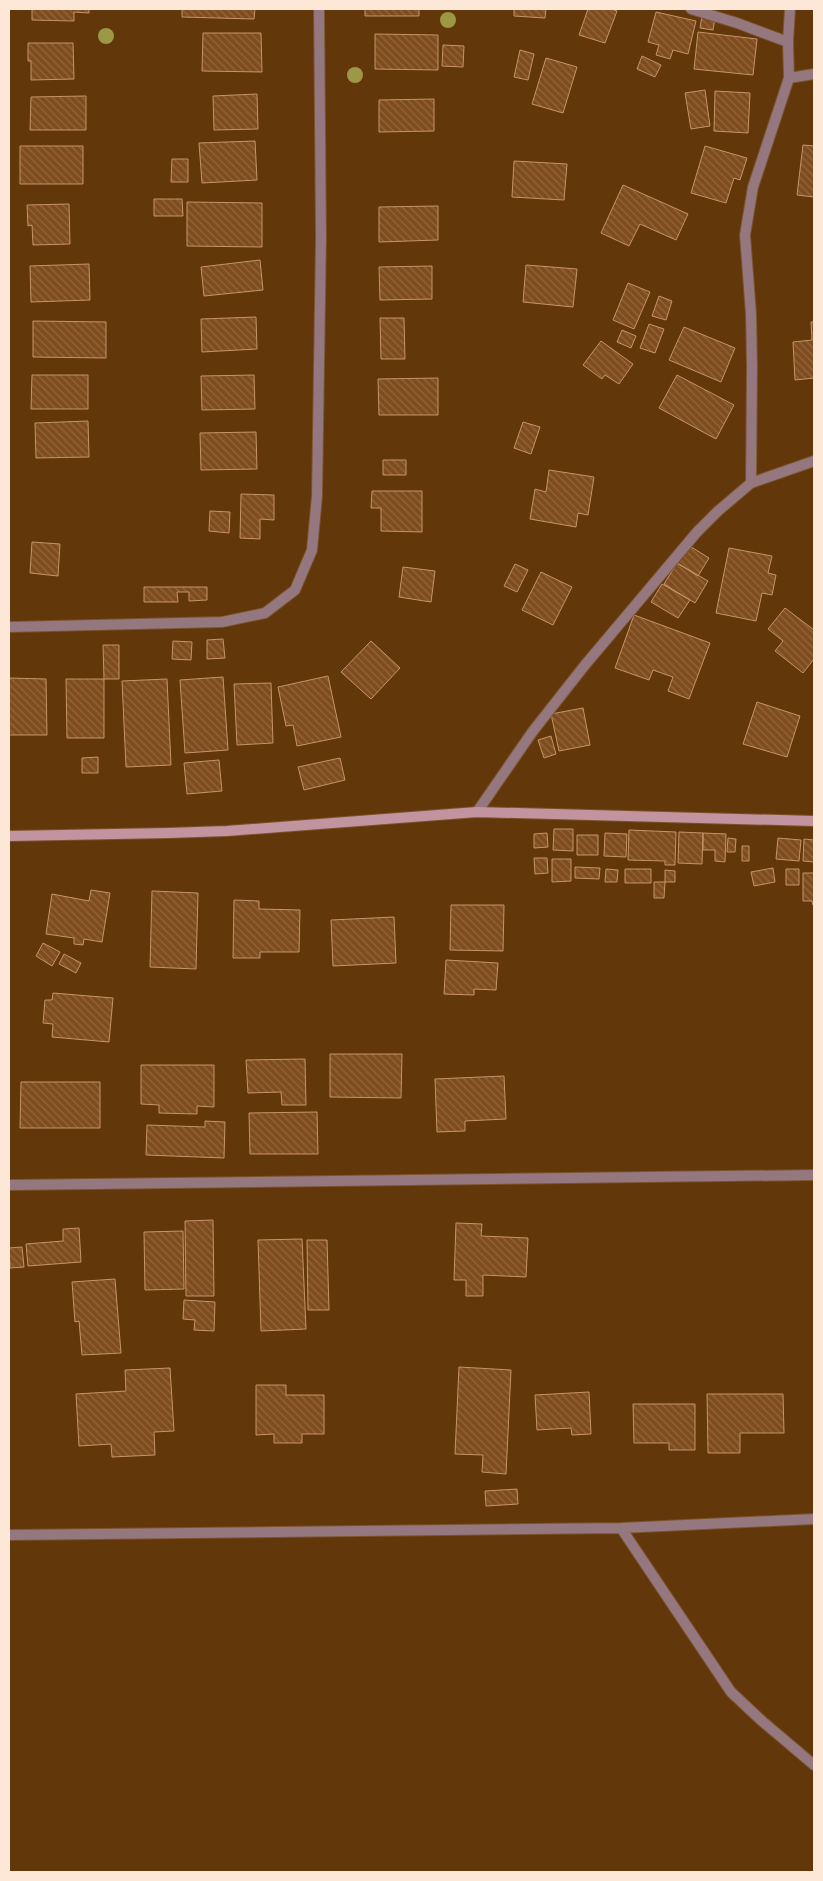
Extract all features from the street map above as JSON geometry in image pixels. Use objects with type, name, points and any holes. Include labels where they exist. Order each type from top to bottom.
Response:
[{"type":"street","points":[[9,627],[222,622],[266,612],[295,590],[312,550],[317,496],[321,238],[319,9]]},
{"type":"street","points":[[691,9],[738,23],[788,42]]},
{"type":"street","points":[[751,483],[751,314],[745,235],[753,187],[789,78],[788,42],[790,9]]},
{"type":"street","points":[[789,78],[814,74]]},
{"type":"street","points":[[477,812],[533,730],[591,657],[697,532],[751,483],[814,461]]},
{"type":"street","points":[[9,836],[227,831],[477,812],[814,821]]},
{"type":"street","points":[[9,1185],[814,1175]]},
{"type":"street","points":[[9,1535],[620,1528],[814,1519]]},
{"type":"street","points":[[620,1528],[731,1692],[814,1765]]},
{"type":"building","points":[[32,9],[89,9],[89,13],[74,12],[74,21],[32,20]]},
{"type":"building","points":[[182,9],[255,9],[254,19],[182,17]]},
{"type":"building","points":[[365,9],[419,9],[419,16],[365,16]]},
{"type":"building","points":[[514,9],[546,9],[545,18],[514,16]]},
{"type":"building","points":[[588,9],[611,9],[617,11],[605,43],[579,35]]},
{"type":"building","points":[[656,12],[696,21],[688,54],[673,50],[670,59],[656,55],[659,45],[648,42]]},
{"type":"building","points":[[702,16],[715,18],[713,30],[700,28]]},
{"type":"building","points":[[698,32],[757,39],[753,75],[694,69]]},
{"type":"building","points":[[203,33],[261,33],[262,72],[202,71]]},
{"type":"building","points":[[375,34],[438,35],[438,70],[375,69]]},
{"type":"building","points":[[28,43],[73,43],[74,79],[31,80],[31,61],[28,61]]},
{"type":"building","points":[[443,45],[464,46],[463,67],[442,66]]},
{"type":"building","points":[[520,50],[534,54],[528,80],[514,77]]},
{"type":"building","points":[[642,56],[661,65],[655,77],[637,69]]},
{"type":"building","points":[[546,58],[577,67],[563,113],[532,104]]},
{"type":"building","points":[[705,90],[710,126],[691,129],[685,93]]},
{"type":"building","points":[[715,91],[750,93],[748,133],[714,131]]},
{"type":"building","points":[[257,94],[258,129],[214,130],[213,96]]},
{"type":"building","points":[[86,96],[86,130],[30,130],[31,97]]},
{"type":"building","points":[[434,99],[434,131],[379,132],[379,100]]},
{"type":"building","points":[[255,141],[257,180],[202,183],[199,143]]},
{"type":"building","points":[[803,145],[814,146],[814,197],[797,195]]},
{"type":"building","points":[[20,146],[83,146],[83,184],[20,184]]},
{"type":"building","points":[[705,146],[747,158],[740,180],[734,178],[726,203],[691,193]]},
{"type":"building","points":[[172,159],[188,159],[188,182],[171,182]]},
{"type":"building","points":[[514,161],[567,164],[564,200],[512,197]]},
{"type":"building","points":[[623,185],[688,214],[676,240],[640,224],[629,246],[601,233]]},
{"type":"building","points":[[154,199],[182,199],[183,216],[154,216]]},
{"type":"building","points":[[187,202],[262,203],[262,247],[187,246]]},
{"type":"building","points":[[69,204],[70,244],[33,245],[32,225],[28,226],[27,205]]},
{"type":"building","points":[[438,206],[438,240],[379,242],[379,207]]},
{"type":"building","points":[[260,260],[263,290],[204,296],[201,267]]},
{"type":"building","points":[[89,264],[90,300],[31,302],[30,266]]},
{"type":"building","points":[[526,265],[577,269],[573,307],[523,302]]},
{"type":"building","points":[[432,266],[432,299],[380,300],[379,267]]},
{"type":"building","points":[[628,283],[650,292],[634,329],[613,320]]},
{"type":"building","points":[[659,296],[672,301],[666,320],[652,316]]},
{"type":"building","points":[[256,317],[257,349],[202,352],[201,319]]},
{"type":"building","points":[[380,318],[404,318],[405,359],[381,359]]},
{"type":"building","points":[[33,321],[106,322],[106,358],[33,357]]},
{"type":"building","points":[[811,322],[814,322],[814,378],[795,380],[793,342],[812,340]]},
{"type":"building","points":[[649,324],[664,329],[655,353],[640,348]]},
{"type":"building","points":[[684,327],[735,348],[721,382],[669,360]]},
{"type":"building","points":[[622,330],[636,336],[631,348],[617,342]]},
{"type":"building","points":[[601,341],[633,364],[619,384],[605,375],[602,379],[583,365]]},
{"type":"building","points":[[32,375],[88,375],[88,409],[31,409]]},
{"type":"building","points":[[254,375],[255,409],[202,410],[201,376]]},
{"type":"building","points":[[677,375],[734,405],[716,439],[659,408]]},
{"type":"building","points":[[438,378],[438,415],[379,415],[378,379]]},
{"type":"building","points":[[88,421],[89,457],[36,458],[35,423]]},
{"type":"building","points":[[523,422],[540,427],[531,454],[514,448]]},
{"type":"building","points":[[256,432],[257,469],[201,470],[200,433]]},
{"type":"building","points":[[383,460],[406,460],[406,475],[383,475]]},
{"type":"building","points":[[549,470],[594,477],[588,515],[578,513],[576,527],[530,519],[535,489],[546,492]]},
{"type":"building","points":[[372,491],[422,491],[422,532],[381,531],[381,508],[371,508]]},
{"type":"building","points":[[241,494],[274,495],[274,520],[260,519],[260,539],[240,538]]},
{"type":"building","points":[[210,511],[230,512],[229,533],[209,531]]},
{"type":"building","points":[[32,542],[60,544],[58,576],[30,573]]},
{"type":"building","points":[[688,545],[709,558],[698,576],[677,563]]},
{"type":"building","points":[[729,548],[772,556],[768,573],[776,575],[772,595],[762,593],[756,621],[716,613]]},
{"type":"building","points":[[677,563],[708,581],[695,603],[664,584]]},
{"type":"building","points":[[515,564],[528,570],[517,592],[504,586]]},
{"type":"building","points":[[403,567],[435,571],[431,602],[399,597]]},
{"type":"building","points":[[541,572],[572,587],[553,625],[522,610]]},
{"type":"building","points":[[662,584],[690,600],[678,618],[651,602]]},
{"type":"building","points":[[144,587],[207,587],[207,600],[189,601],[189,592],[177,592],[178,602],[144,602]]},
{"type":"building","points":[[785,608],[814,630],[814,659],[803,673],[775,651],[783,641],[768,629]]},
{"type":"building","points":[[634,615],[710,643],[689,699],[668,691],[673,677],[653,670],[649,680],[615,668]]},
{"type":"building","points":[[223,639],[225,658],[207,659],[207,640]]},
{"type":"building","points":[[173,641],[192,642],[191,660],[172,659]]},
{"type":"building","points":[[371,641],[400,668],[371,699],[341,672]]},
{"type":"building","points":[[103,645],[119,645],[119,679],[104,679]]},
{"type":"building","points":[[328,676],[341,737],[297,746],[293,725],[286,726],[278,687]]},
{"type":"building","points":[[223,677],[228,750],[185,753],[180,680]]},
{"type":"building","points":[[9,678],[46,679],[47,735],[9,735]]},
{"type":"building","points":[[66,679],[104,679],[104,738],[67,738]]},
{"type":"building","points":[[167,679],[171,765],[126,767],[122,681]]},
{"type":"building","points":[[271,683],[273,743],[237,745],[234,684]]},
{"type":"building","points":[[757,702],[800,716],[787,757],[743,744]]},
{"type":"building","points":[[583,708],[590,745],[559,751],[551,714]]},
{"type":"building","points":[[551,736],[556,754],[544,758],[538,740]]},
{"type":"building","points":[[98,757],[98,773],[82,773],[82,758]]},
{"type":"building","points":[[340,758],[345,780],[304,790],[298,767]]},
{"type":"building","points":[[219,760],[222,791],[187,794],[184,763]]},
{"type":"building","points":[[554,829],[573,829],[573,851],[553,850]]},
{"type":"building","points":[[629,830],[676,832],[675,865],[665,865],[665,861],[628,860]]},
{"type":"building","points":[[679,832],[703,833],[702,864],[678,863]]},
{"type":"building","points":[[547,833],[548,847],[534,848],[534,834]]},
{"type":"building","points":[[605,833],[627,834],[626,857],[604,856]]},
{"type":"building","points":[[703,833],[726,834],[725,862],[715,861],[715,850],[703,850]]},
{"type":"building","points":[[577,835],[598,835],[598,855],[577,855]]},
{"type":"building","points":[[728,838],[736,839],[735,852],[727,852]]},
{"type":"building","points":[[778,838],[801,840],[799,861],[776,859]]},
{"type":"building","points":[[804,839],[814,840],[814,862],[803,861]]},
{"type":"building","points":[[742,846],[749,846],[749,861],[742,861]]},
{"type":"building","points":[[534,858],[547,858],[548,873],[535,874]]},
{"type":"building","points":[[552,859],[571,859],[571,881],[552,882]]},
{"type":"building","points":[[575,867],[600,868],[599,879],[575,878]]},
{"type":"building","points":[[773,868],[775,882],[754,886],[751,872]]},
{"type":"building","points":[[606,869],[618,870],[617,882],[605,882]]},
{"type":"building","points":[[625,869],[651,869],[651,883],[625,883]]},
{"type":"building","points":[[786,869],[799,869],[799,885],[786,885]]},
{"type":"building","points":[[665,870],[675,871],[675,882],[665,882]]},
{"type":"building","points":[[803,873],[814,873],[814,905],[812,901],[803,901]]},
{"type":"building","points":[[654,882],[665,882],[664,898],[654,898]]},
{"type":"building","points":[[91,890],[110,893],[102,942],[84,939],[83,945],[74,944],[74,938],[46,934],[52,894],[89,901]]},
{"type":"building","points":[[152,891],[198,893],[196,969],[150,967]]},
{"type":"building","points":[[234,900],[259,901],[259,909],[300,910],[299,952],[260,952],[260,958],[233,958]]},
{"type":"building","points":[[451,905],[504,905],[503,951],[450,950]]},
{"type":"building","points":[[394,917],[396,963],[333,966],[331,920]]},
{"type":"building","points":[[43,943],[60,952],[52,966],[36,956]]},
{"type":"building","points":[[64,954],[81,963],[76,973],[59,964]]},
{"type":"building","points":[[446,960],[498,963],[496,990],[474,989],[474,995],[444,994]]},
{"type":"building","points":[[53,993],[113,998],[109,1042],[52,1037],[53,1024],[43,1023],[45,1000],[52,1000]]},
{"type":"building","points":[[330,1054],[402,1054],[401,1098],[330,1097]]},
{"type":"building","points":[[305,1059],[306,1105],[282,1105],[281,1092],[248,1093],[246,1060]]},
{"type":"building","points":[[141,1065],[214,1065],[214,1107],[197,1106],[197,1114],[159,1113],[159,1105],[141,1104]]},
{"type":"building","points":[[504,1076],[506,1119],[465,1121],[465,1131],[437,1132],[435,1079]]},
{"type":"building","points":[[21,1082],[100,1082],[100,1128],[20,1128]]},
{"type":"building","points":[[317,1112],[318,1154],[250,1154],[249,1113]]},
{"type":"building","points":[[205,1121],[225,1122],[224,1158],[146,1155],[147,1125],[205,1127]]},
{"type":"building","points":[[213,1220],[214,1296],[186,1296],[185,1221]]},
{"type":"building","points":[[456,1223],[482,1224],[481,1236],[528,1238],[526,1277],[483,1275],[483,1296],[466,1296],[466,1280],[454,1280]]},
{"type":"building","points":[[79,1228],[81,1262],[28,1266],[26,1244],[63,1241],[63,1229]]},
{"type":"building","points":[[183,1231],[184,1289],[145,1290],[144,1232]]},
{"type":"building","points":[[302,1239],[306,1329],[261,1331],[258,1240]]},
{"type":"building","points":[[307,1240],[327,1240],[329,1310],[308,1310]]},
{"type":"building","points":[[22,1247],[24,1267],[10,1268],[9,1248]]},
{"type":"building","points":[[115,1279],[121,1353],[82,1355],[79,1321],[75,1322],[72,1282]]},
{"type":"building","points":[[184,1300],[215,1302],[214,1331],[194,1330],[195,1320],[183,1319]]},
{"type":"building","points":[[459,1367],[511,1370],[506,1474],[482,1472],[483,1455],[455,1454]]},
{"type":"building","points":[[170,1368],[174,1431],[154,1432],[155,1455],[112,1457],[111,1444],[79,1446],[76,1394],[126,1391],[125,1370]]},
{"type":"building","points":[[256,1385],[286,1385],[286,1395],[324,1395],[324,1434],[302,1434],[302,1443],[274,1443],[274,1434],[256,1435]]},
{"type":"building","points":[[589,1392],[591,1434],[572,1435],[571,1428],[537,1430],[535,1395]]},
{"type":"building","points":[[707,1394],[783,1394],[784,1433],[740,1433],[740,1453],[708,1453]]},
{"type":"building","points":[[633,1404],[695,1404],[695,1450],[669,1450],[669,1443],[634,1443]]},
{"type":"building","points":[[517,1489],[518,1504],[486,1506],[485,1491]]}]
